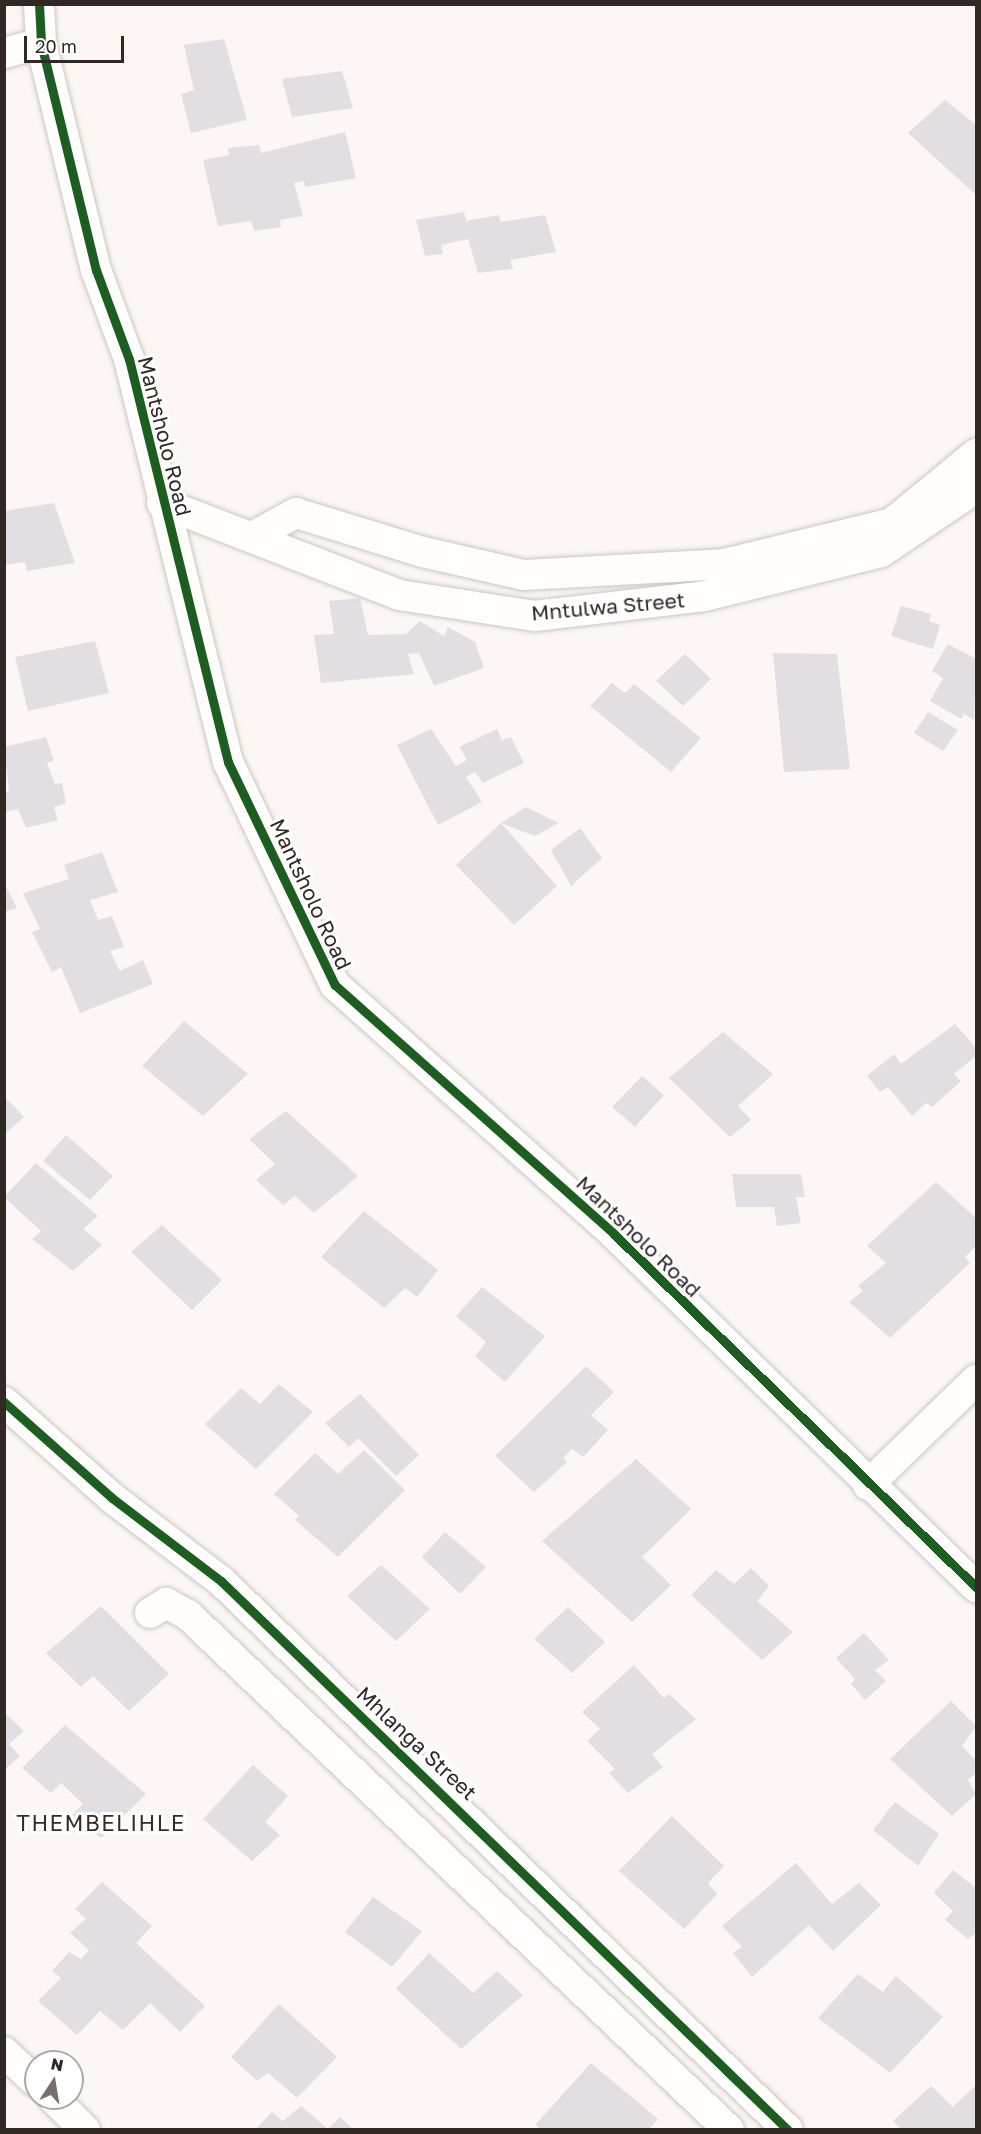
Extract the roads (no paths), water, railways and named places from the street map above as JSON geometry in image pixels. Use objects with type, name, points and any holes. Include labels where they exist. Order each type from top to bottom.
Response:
[{"type":"street","name":"Mantsholo Road","points":[[39,4],[40,43],[96,270],[129,359],[162,503],[228,762],[334,985],[614,1234],[868,1485],[976,1587]]},
{"type":"street","points":[[4,52],[40,43]]},
{"type":"street","points":[[254,536],[296,513],[423,552],[524,575],[724,564],[892,523],[976,454]]},
{"type":"street","name":"Mntulwa Street","points":[[162,503],[254,536],[399,595],[534,616],[705,596],[881,552],[976,488]]},
{"type":"street","points":[[868,1485],[976,1380]]},
{"type":"street","name":"Mhlanga Street","points":[[4,1402],[104,1491],[221,1581],[788,2130]]},
{"type":"street","points":[[150,1613],[166,1603],[188,1615],[729,2130]]},
{"type":"street","points":[[4,2052],[24,2071]]},
{"type":"street","points":[[65,2110],[86,2130]]},
{"type":"district","name":"THEMBELIHLE","points":[[101,1823]]}]
